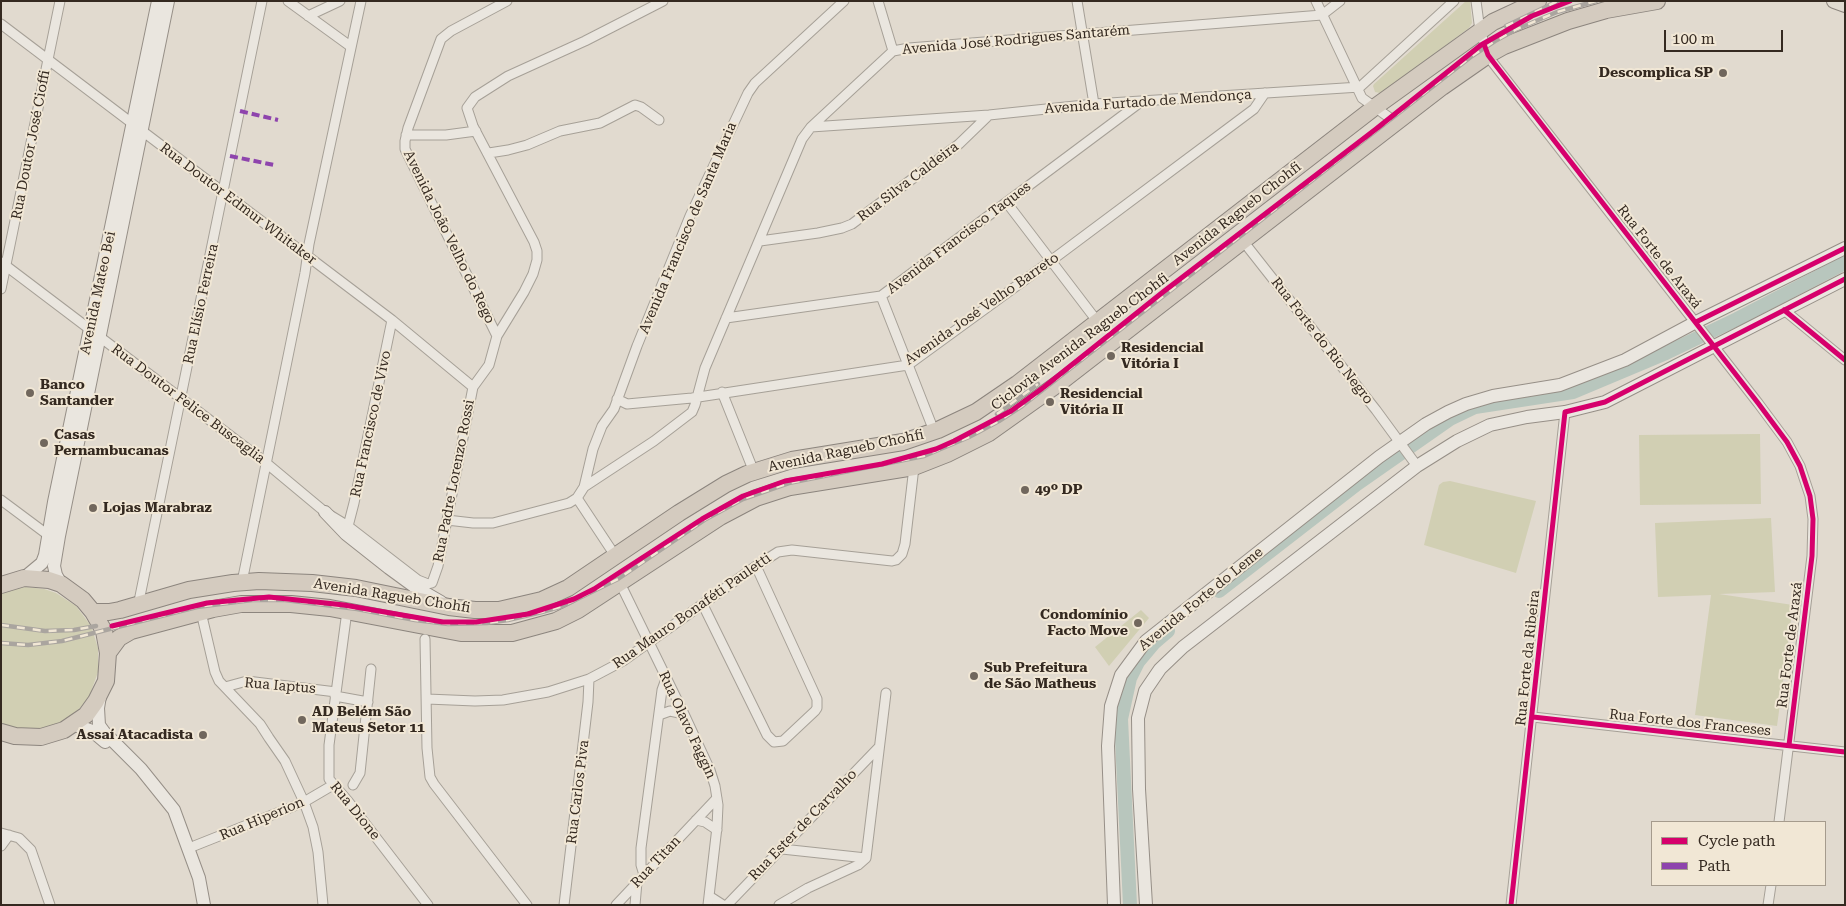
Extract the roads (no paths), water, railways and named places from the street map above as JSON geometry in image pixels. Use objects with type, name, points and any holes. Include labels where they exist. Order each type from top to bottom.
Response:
[{"type":"highway","name":"Avenida Ragueb Chohfi","points":[[93,612],[109,612],[138,606],[189,590],[242,582],[280,580],[356,588],[449,607],[499,610],[542,600],[568,588],[726,484],[754,472],[792,460],[903,442],[942,428],[993,402],[1374,108],[1493,22],[1538,1]]},
{"type":"highway","name":"Avenida Ragueb Chohfi","points":[[108,653],[115,642],[124,634],[201,612],[241,604],[291,604],[347,611],[461,633],[512,633],[556,621],[578,610],[720,518],[756,498],[790,487],[914,467],[954,451],[989,433],[1017,414],[1398,123],[1442,87],[1488,55],[1504,46],[1568,21],[1606,10],[1657,1]]},
{"type":"highway","points":[[942,428],[963,435],[954,451],[940,445],[938,439],[942,428]]},
{"type":"highway","points":[[614,558],[630,563],[623,580],[609,578],[606,573],[614,558]]},
{"type":"highway","points":[[1,585],[24,578],[43,579],[61,584],[82,600],[93,612],[104,632],[108,653],[106,681],[86,715],[64,730],[41,737],[15,736],[1,732]]},
{"type":"main road","name":"Avenida Mateo Bei","points":[[61,584],[54,566],[95,333],[137,127],[158,1]]},
{"type":"main road","name":"Avenida Mateo Bei","points":[[137,127],[168,1]]},
{"type":"main road","points":[[1834,1],[1845,5]]},
{"type":"main road","name":"Avenida Forte do Leme","points":[[1114,905],[1108,746],[1111,706],[1121,675],[1136,653],[1157,632],[1426,424],[1466,404],[1493,396],[1560,385],[1625,360],[1698,325],[1845,248]]},
{"type":"main road","name":"Avenida Forte do Leme","points":[[1146,905],[1138,718],[1145,691],[1160,668],[1183,647],[1415,464],[1457,441],[1490,426],[1527,417],[1565,412],[1605,402],[1713,344],[1845,279]]},
{"type":"main road","name":"Avenida Mateo Bei","points":[[24,578],[42,563],[95,333]]},
{"type":"main road","name":"Rua Doutor Felice Buscaglia","points":[[325,512],[415,587],[449,607]]},
{"type":"main road","points":[[100,694],[98,708],[99,725],[141,769],[174,810],[199,878],[204,905]]},
{"type":"main road","points":[[73,724],[92,731],[100,737],[136,773],[169,814],[176,817]]},
{"type":"street","name":"Rua Doutor José Cioffi","points":[[1,289],[4,264],[60,1]]},
{"type":"street","name":"Rua Elísio Ferreira","points":[[138,606],[262,1]]},
{"type":"street","points":[[288,1],[350,46]]},
{"type":"street","points":[[308,16],[340,1]]},
{"type":"street","points":[[242,582],[360,1]]},
{"type":"street","name":"Avenida João Velho do Rego","points":[[498,336],[405,149],[406,135],[441,39],[451,31],[506,1]]},
{"type":"street","name":"Avenida Francisco de Santa Maria","points":[[584,487],[593,449],[602,426],[614,409],[690,216],[748,93],[754,84],[844,1]]},
{"type":"street","points":[[878,1],[893,51]]},
{"type":"street","points":[[1077,1],[1094,104]]},
{"type":"street","points":[[1316,1],[1362,98],[1398,123]]},
{"type":"street","points":[[1322,15],[1340,1]]},
{"type":"street","points":[[1356,88],[1363,84],[1454,1]]},
{"type":"street","points":[[1476,1],[1480,31],[1488,55]]},
{"type":"street","points":[[473,387],[489,365],[498,336],[533,274],[537,255],[534,242],[476,131],[467,108],[475,97],[508,76],[585,41],[662,2]]},
{"type":"street","name":"Avenida José Rodrigues Santarém","points":[[577,498],[584,487],[654,441],[692,412],[705,368],[802,139],[811,128],[893,51],[909,48],[1322,15]]},
{"type":"street","name":"Rua Doutor Edmur Whitaker","points":[[1,24],[392,320],[473,387]]},
{"type":"street","name":"Rua Forte de Araxá","points":[[1488,55],[1713,344],[1787,442],[1800,466],[1810,496],[1813,519],[1812,556],[1779,821]]},
{"type":"street","name":"Avenida Furtado de Mendonça","points":[[811,128],[989,115],[1094,104],[1356,88]]},
{"type":"street","name":"Avenida José Velho Barreto","points":[[617,399],[627,404],[697,397],[908,365],[1254,109],[1266,93]]},
{"type":"street","name":"Avenida Francisco Taques","points":[[726,318],[881,296],[1142,101]]},
{"type":"street","points":[[1112,103],[1114,106],[1113,121]]},
{"type":"street","points":[[489,153],[527,145],[560,131],[600,124],[635,105],[659,120]]},
{"type":"street","name":"Rua Silva Caldeira","points":[[760,241],[818,233],[852,224],[959,144],[989,115]]},
{"type":"street","points":[[406,135],[446,135],[476,131]]},
{"type":"street","points":[[1006,203],[1052,260],[1097,321]]},
{"type":"street","name":"Rua Forte do Rio Negro","points":[[1243,241],[1401,445]]},
{"type":"street","name":"Rua Doutor Felice Buscaglia","points":[[4,264],[265,462],[325,512]]},
{"type":"street","points":[[881,296],[908,365],[942,428]]},
{"type":"street","points":[[1784,310],[1845,360]]},
{"type":"street","name":"Rua Francisco de Vivo","points":[[347,530],[392,320]]},
{"type":"street","name":"Rua Padre Lorenzo Rossi","points":[[435,576],[473,387]]},
{"type":"street","points":[[722,392],[754,472]]},
{"type":"street","name":"Rua Forte da Ribeira","points":[[1511,905],[1565,412]]},
{"type":"street","points":[[1401,445],[1415,464]]},
{"type":"street","name":"Rua Mauro Bonaféti Pauletti","points":[[426,699],[503,700],[548,692],[589,679],[623,661],[756,566],[772,555],[784,550],[892,561],[900,558],[905,544],[914,467]]},
{"type":"street","points":[[447,520],[493,523],[557,507],[577,498],[614,558]]},
{"type":"street","points":[[1,500],[48,535]]},
{"type":"street","name":"Rua Doutor Felice Buscaglia","points":[[347,530],[418,580],[428,584],[432,583],[435,576]]},
{"type":"street","points":[[703,604],[767,735],[774,742],[783,741],[818,708],[817,699],[756,566]]},
{"type":"street","name":"Rua Olavo Faggin","points":[[623,580],[648,642],[710,770],[717,798],[717,830],[708,900]]},
{"type":"street","name":"Rua Dione","points":[[347,611],[336,694],[328,769],[329,779],[428,905]]},
{"type":"street","points":[[201,612],[215,672],[219,681],[260,724],[275,745],[285,761],[304,802],[313,827],[318,852],[323,905]]},
{"type":"street","points":[[425,639],[427,748],[430,777],[527,905]]},
{"type":"street","points":[[353,785],[360,773],[371,668]]},
{"type":"street","points":[[635,905],[641,878],[641,848],[662,690],[666,678]]},
{"type":"street","name":"Rua Carlos Piva","points":[[564,905],[588,702],[589,679]]},
{"type":"street","name":"Rua Iaptus","points":[[225,687],[247,681],[336,694],[368,702]]},
{"type":"street","points":[[779,905],[808,888],[858,865],[866,858],[886,693]]},
{"type":"street","points":[[659,714],[670,711],[684,714]]},
{"type":"street","name":"Rua Forte dos Franceses","points":[[1533,717],[1845,752]]},
{"type":"street","name":"Rua Ester de Carvalho","points":[[727,905],[879,747]]},
{"type":"street","name":"Rua Hiperion","points":[[189,848],[304,802],[332,785]]},
{"type":"street","name":"Rua Titan","points":[[616,905],[717,798]]},
{"type":"street","points":[[696,820],[704,822],[717,830]]},
{"type":"street","points":[[1,846],[5,834],[19,838],[32,850],[50,905]]},
{"type":"street","points":[[782,849],[866,858]]},
{"type":"street","points":[[1768,905],[1771,886]]},
{"type":"street","points":[[708,900],[723,905]]},
{"type":"waterway","points":[[1219,591],[1357,484],[1450,419],[1475,407],[1573,392],[1666,353],[1737,319],[1845,263]]},
{"type":"waterway","points":[[1130,905],[1121,719],[1130,678],[1138,662],[1154,643],[1168,631]]},
{"type":"railway","points":[[1506,26],[1558,1]]},
{"type":"railway","points":[[1,643],[28,645],[62,641],[197,607],[252,600],[285,600],[357,609],[448,624],[487,623],[508,620],[563,606],[618,579],[706,519],[743,499],[789,483],[924,456],[969,437],[999,421],[1022,406],[1472,56],[1517,29],[1557,12],[1596,1]]},
{"type":"railway","points":[[997,414],[1038,384]]},
{"type":"railway","points":[[1,625],[45,631],[74,630],[96,626]]},
{"type":"place","name":"Descomplica SP","points":[[1723,73]]},
{"type":"place","name":"Residencial Vitória I","points":[[1111,356]]},
{"type":"place","name":"Banco Santander","points":[[30,393]]},
{"type":"place","name":"Residencial Vitória II","points":[[1050,402]]},
{"type":"place","name":"Casas Pernambucanas","points":[[44,443]]},
{"type":"place","name":"49º DP","points":[[1025,490]]},
{"type":"place","name":"Lojas Marabraz","points":[[93,508]]},
{"type":"place","name":"Condomínio Facto Move","points":[[1138,623]]},
{"type":"place","name":"Sub Prefeitura de São Matheus","points":[[974,676]]},
{"type":"place","name":"AD Belém São Mateus Setor 11","points":[[302,720]]},
{"type":"place","name":"Assaí Atacadista","points":[[203,735]]}]
